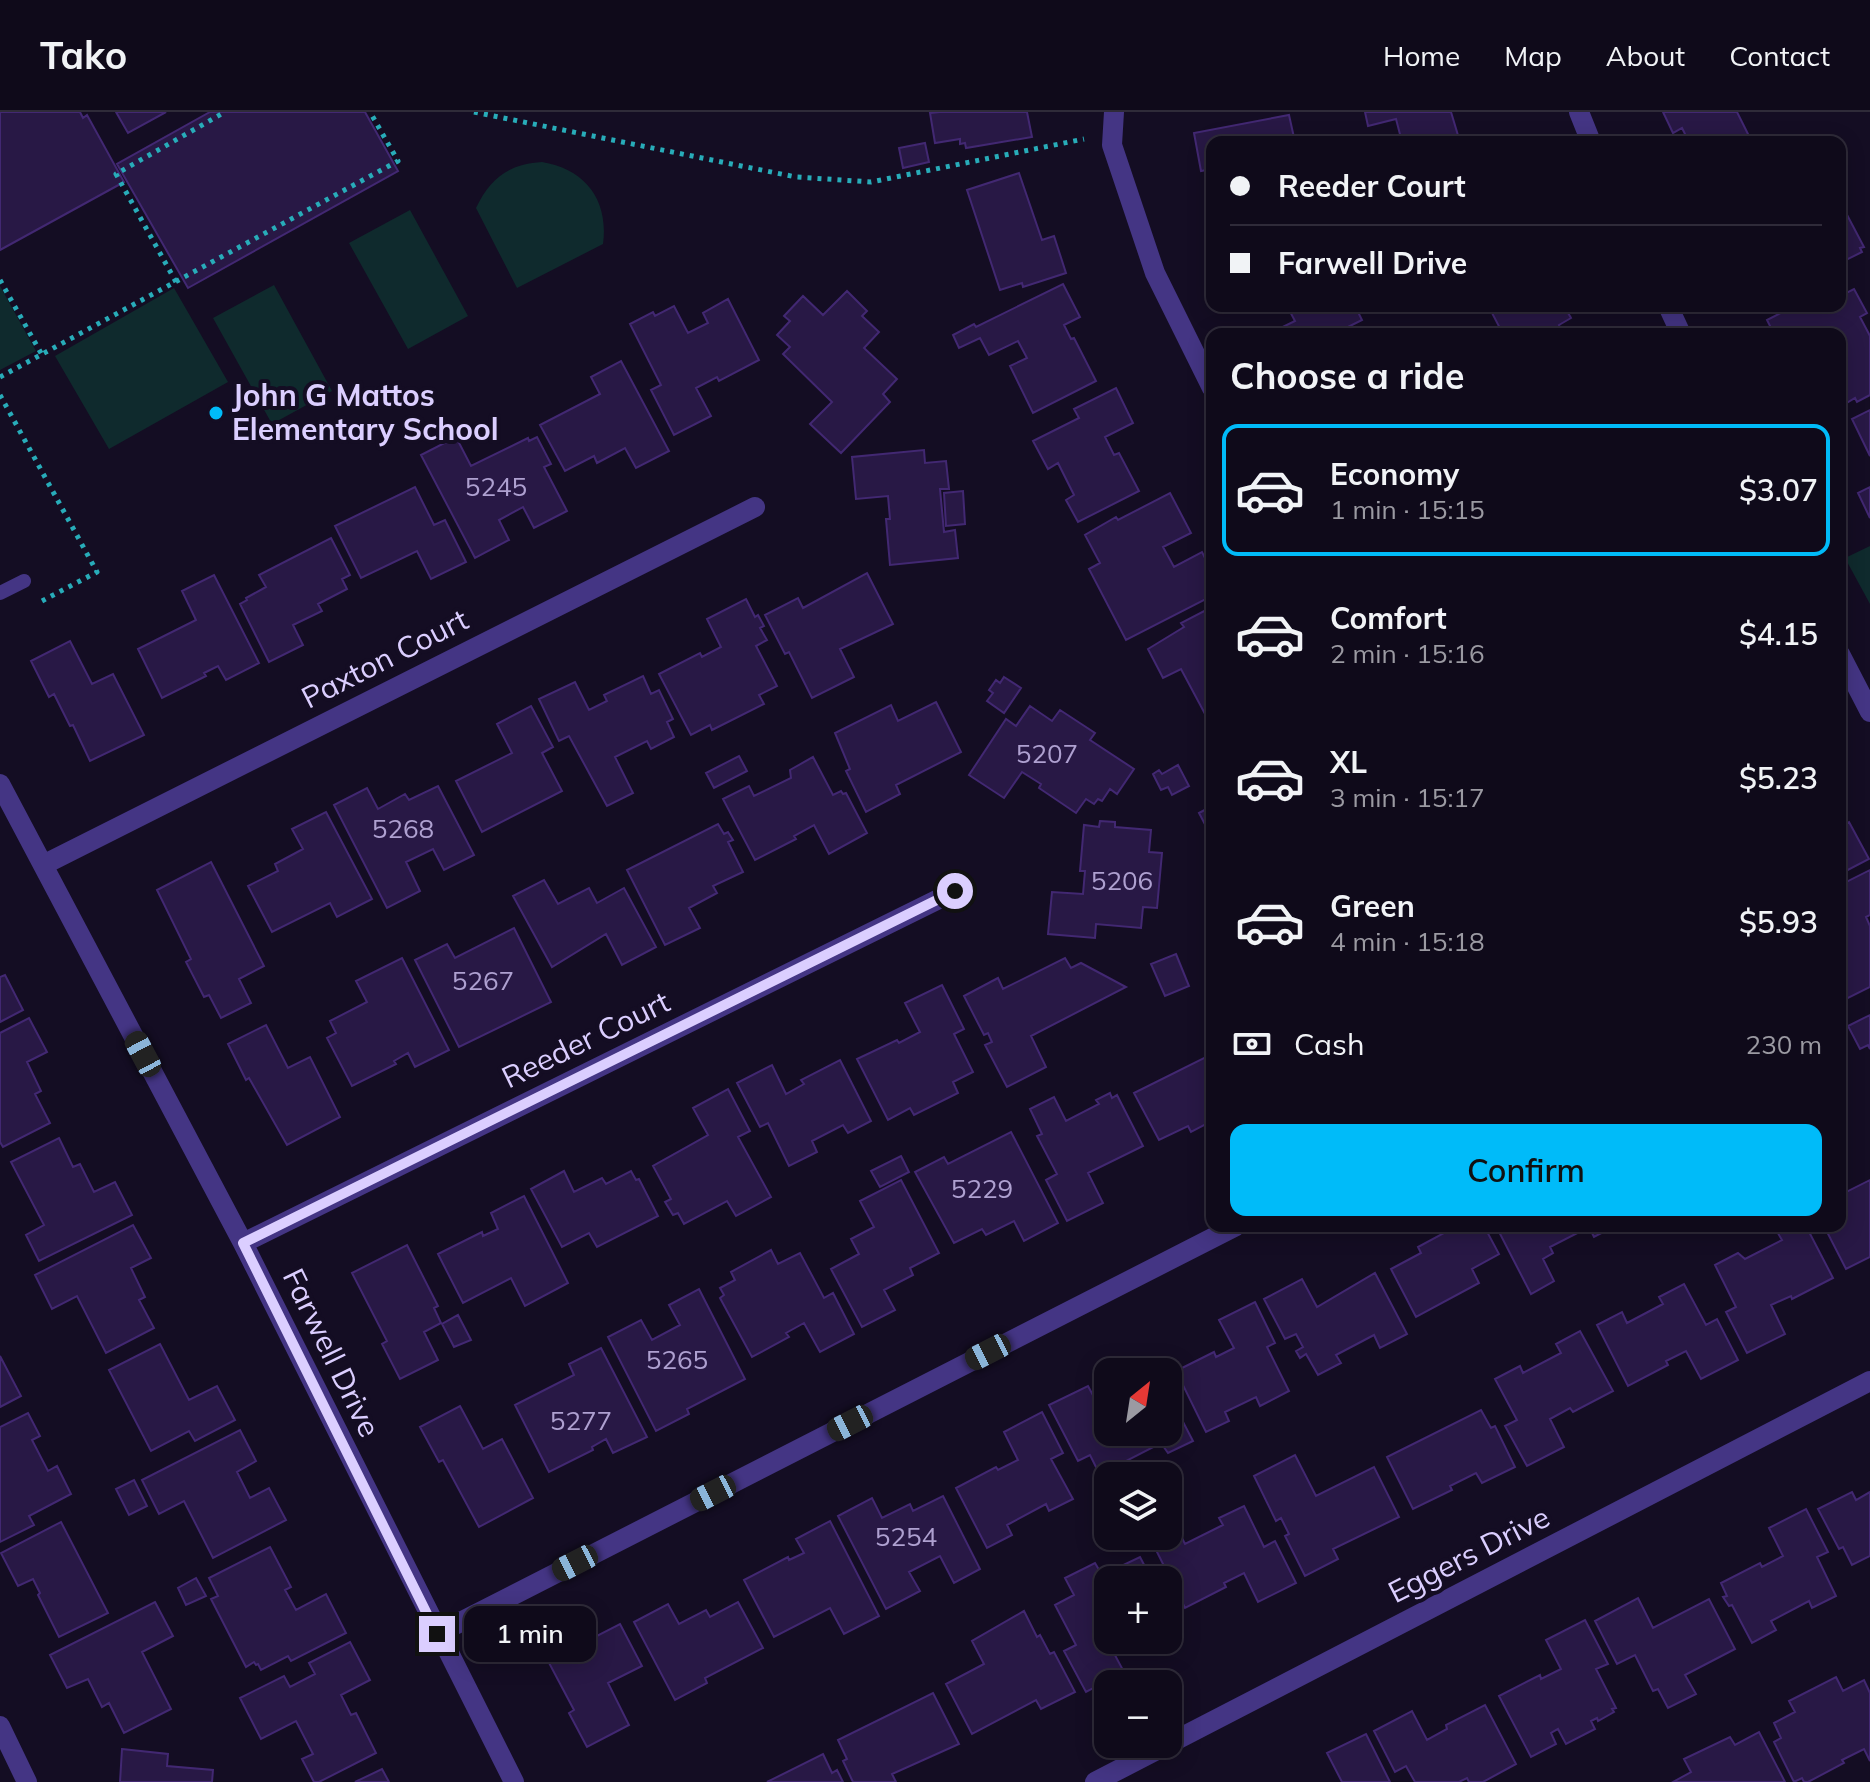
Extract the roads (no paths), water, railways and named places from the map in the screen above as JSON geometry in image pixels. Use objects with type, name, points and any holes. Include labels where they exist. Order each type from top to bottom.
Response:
[{"type":"street","points":[[1114,112],[1112,145],[1155,273],[1206,376]]},
{"type":"street","points":[[1579,112],[1589,136]]},
{"type":"street","name":"Paxton Court","points":[[43,865],[755,507]]},
{"type":"street","points":[[1846,666],[1870,712]]},
{"type":"street","name":"Farwell Drive","points":[[0,784],[243,1243],[514,1782]]},
{"type":"street","name":"Reeder Court","points":[[243,1243],[955,891]]},
{"type":"street","points":[[437,1634],[1224,1232]]},
{"type":"street","name":"Eggers Drive","points":[[1095,1782],[1870,1381]]},
{"type":"street","points":[[0,1726],[28,1782]]},
{"type":"lane","points":[[0,593],[24,581]]},
{"type":"place","name":"John G Mattos Elementary School","points":[[216,413]]}]
